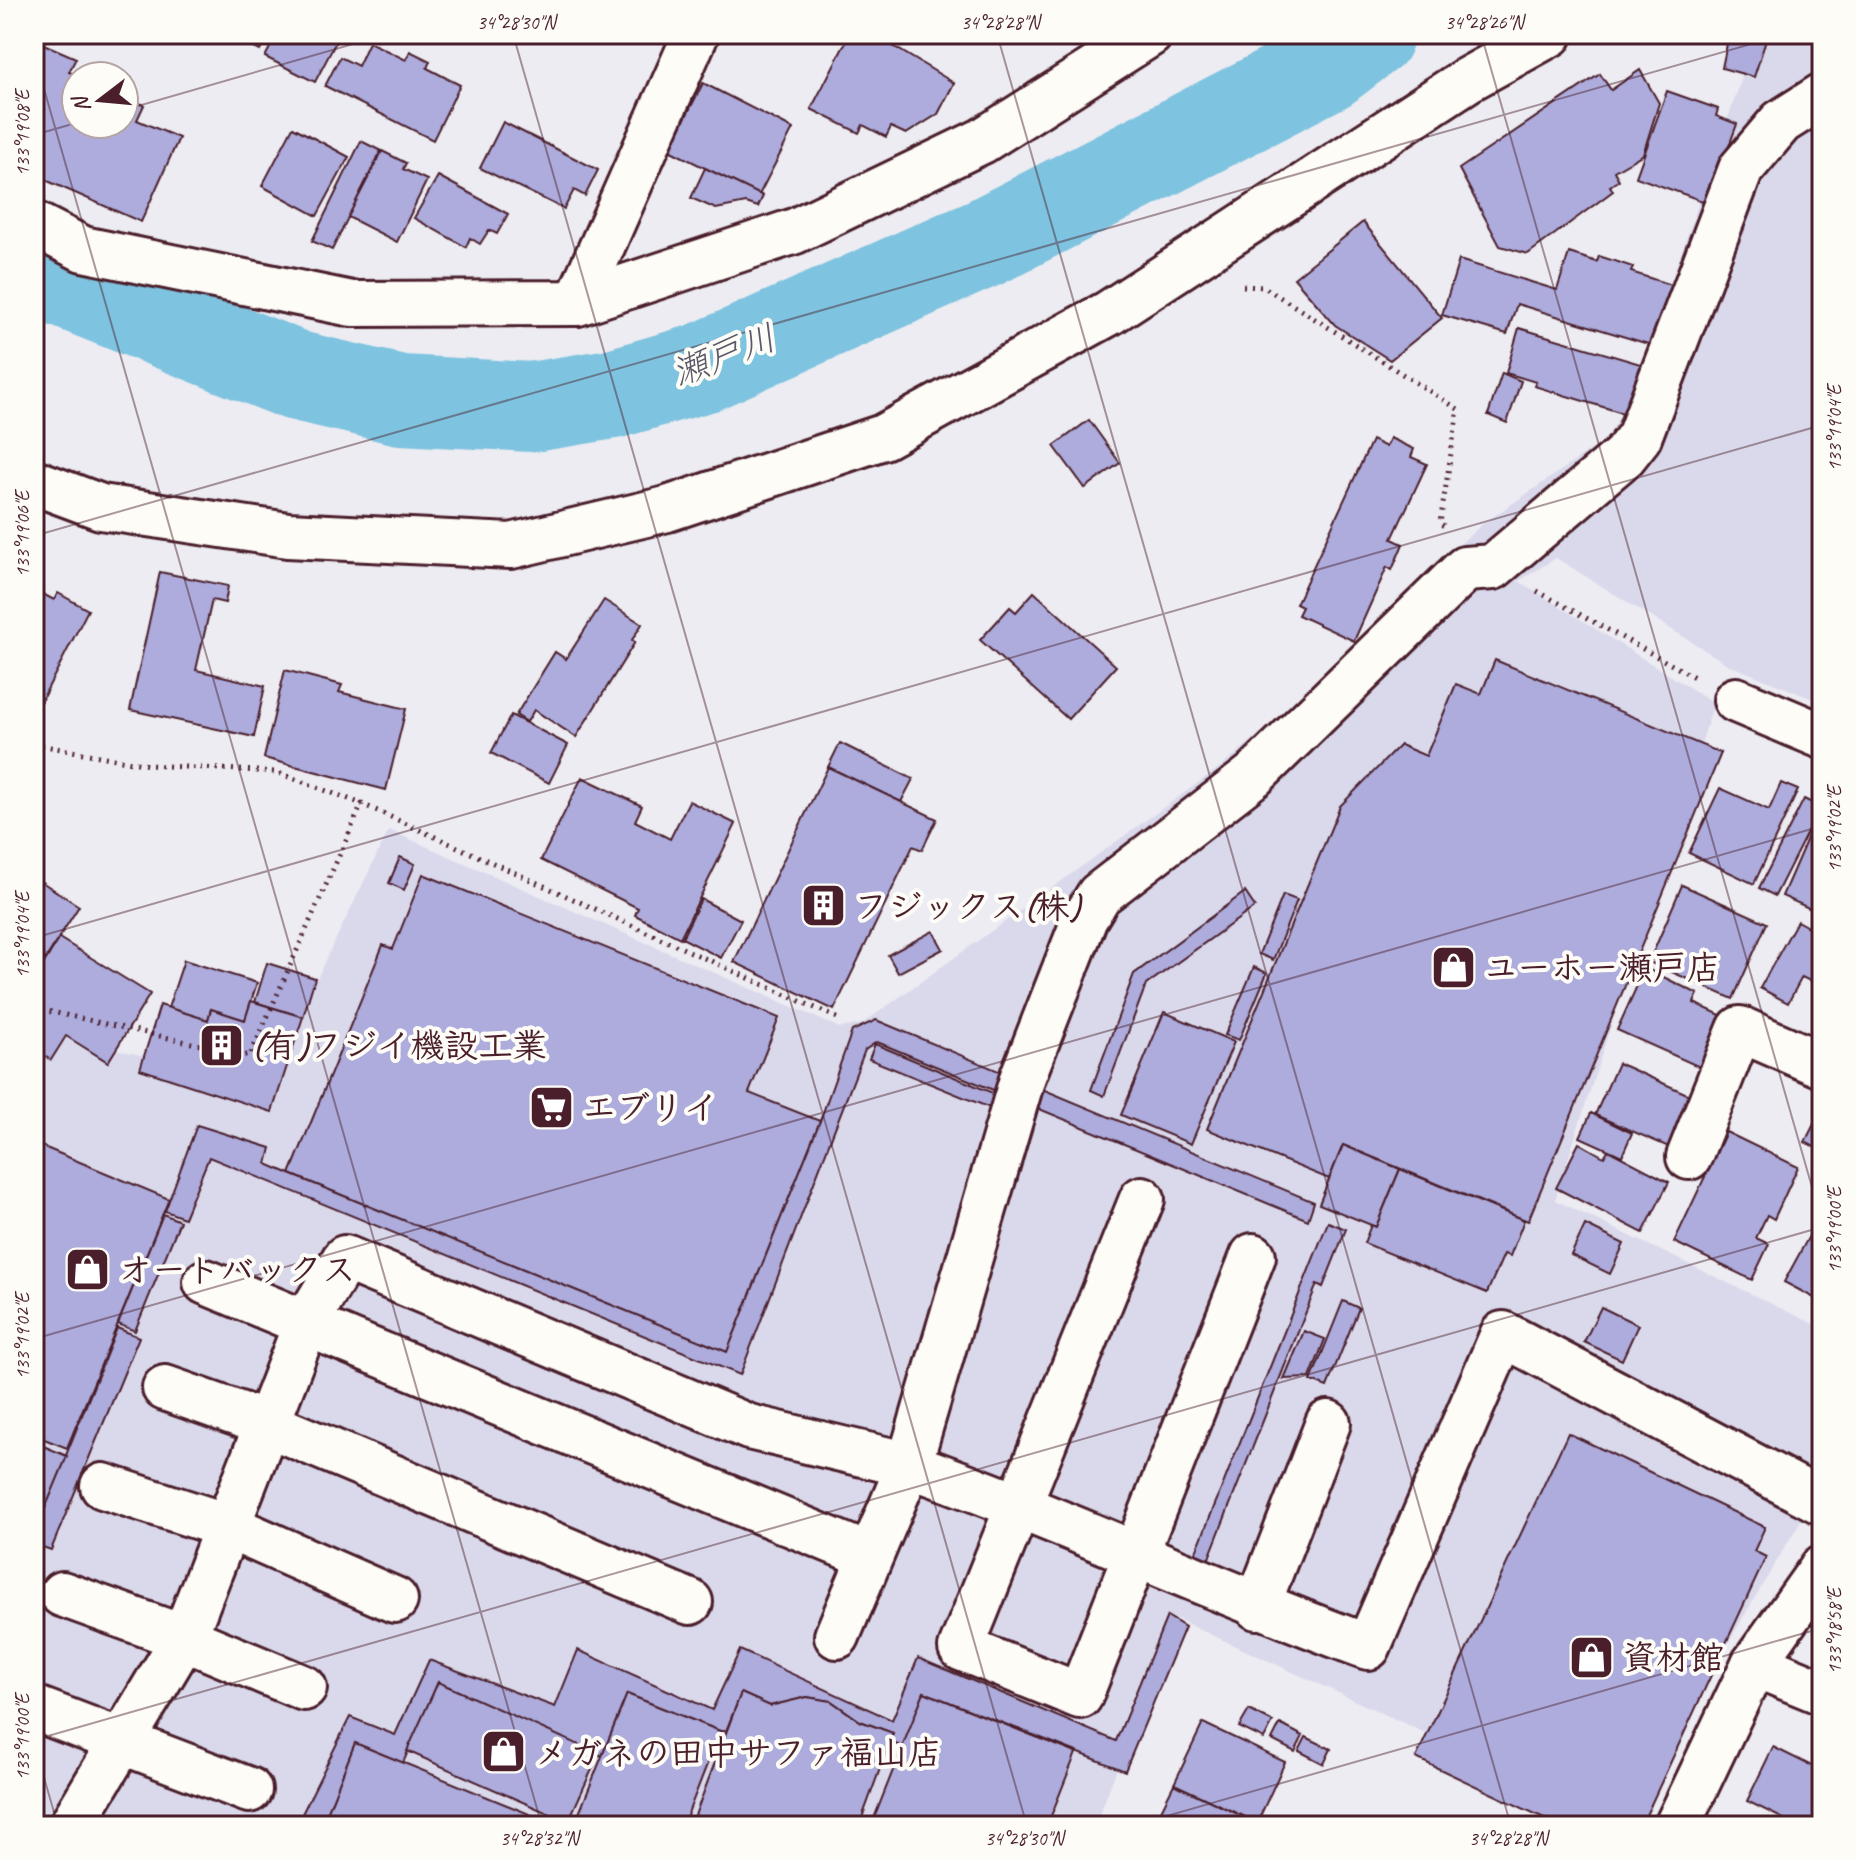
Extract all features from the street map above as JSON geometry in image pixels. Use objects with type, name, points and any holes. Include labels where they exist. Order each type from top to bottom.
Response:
[{"type":"street","points":[[577,303],[696,34]]},
{"type":"street","points":[[34,224],[83,249],[352,304],[577,303],[795,231],[982,141],[1150,34]]},
{"type":"street","points":[[34,482],[101,507],[288,535],[511,546],[667,509],[883,437],[1109,313],[1467,80],[1550,34]]},
{"type":"street","points":[[837,1636],[909,1465],[1023,1076],[1085,918],[1099,895],[1254,775],[1465,569],[1493,567],[1624,456],[1639,437],[1741,169],[1781,122],[1822,96]]},
{"type":"street","points":[[1736,700],[1822,736]]},
{"type":"street","points":[[1689,1157],[1740,1029],[1822,1065]]},
{"type":"street","points":[[1142,1199],[961,1648],[1080,1696],[1253,1256]]},
{"type":"street","points":[[71,1826],[184,1638],[307,1321],[345,1258],[749,1427],[909,1465],[1021,1505],[1257,1607],[1368,1647],[1503,1334],[1822,1502]]},
{"type":"street","points":[[206,1282],[307,1321],[869,1556]]},
{"type":"street","points":[[165,1388],[267,1424],[690,1602]]},
{"type":"street","points":[[1257,1607],[1328,1423]]},
{"type":"street","points":[[103,1486],[227,1526],[395,1600]]},
{"type":"street","points":[[1677,1826],[1754,1664],[1822,1568]]},
{"type":"street","points":[[62,1594],[184,1638],[304,1688]]},
{"type":"street","points":[[1754,1664],[1822,1692]]},
{"type":"street","points":[[34,1708],[249,1790]]},
{"type":"path","points":[[1234,285],[1264,287],[1458,409],[1440,523],[1493,567],[1736,700]]},
{"type":"path","points":[[34,744],[148,765],[276,772],[362,804],[842,1020]]},
{"type":"path","points":[[34,1008],[250,1056],[362,804]]},
{"type":"shaded area","points":[[1757,34],[1822,34],[1822,703],[1729,665],[1556,558],[1519,581],[1714,703],[1555,1200],[1822,1328],[1822,1485],[1621,1823],[1175,1618],[1095,1826],[34,1826],[34,1031],[266,1083],[389,830],[840,1028],[862,1024],[1223,765],[1335,670],[1425,576],[1481,525],[1610,437],[1645,359]]},
{"type":"building","points":[[226,34],[269,34],[260,51]]},
{"type":"building","points":[[277,34],[340,34],[315,82],[265,57]]},
{"type":"building","points":[[850,34],[873,34],[954,83],[938,114],[906,134],[891,127],[886,137],[863,125],[859,133],[811,109]]},
{"type":"building","points":[[1729,34],[1768,34],[1754,77],[1722,68]]},
{"type":"building","points":[[39,42],[76,58],[60,60],[60,140],[140,140],[140,121],[179,138],[141,222],[34,175],[34,52]]},
{"type":"building","points":[[369,42],[406,60],[410,51],[430,61],[427,68],[460,85],[433,140],[325,86],[340,57],[358,66]]},
{"type":"building","points":[[1640,70],[1659,103],[1643,154],[1614,171],[1619,180],[1610,186],[1613,191],[1528,254],[1500,246],[1459,169],[1600,74],[1611,90]]},
{"type":"building","points":[[703,83],[793,129],[759,195],[669,150]]},
{"type":"building","points":[[1667,91],[1718,109],[1716,116],[1737,124],[1708,203],[1636,177]]},
{"type":"building","points":[[503,122],[598,170],[585,196],[574,190],[564,209],[480,168]]},
{"type":"building","points":[[293,127],[349,157],[317,216],[262,186]]},
{"type":"building","points":[[361,141],[381,151],[332,250],[312,241]]},
{"type":"building","points":[[382,151],[406,163],[403,169],[427,180],[397,242],[348,217]]},
{"type":"building","points":[[705,168],[763,196],[758,207],[746,203],[716,209],[691,198]]},
{"type":"building","points":[[438,176],[508,214],[497,234],[489,230],[480,244],[470,238],[466,247],[414,218]]},
{"type":"building","points":[[1363,222],[1442,318],[1390,360],[1335,325],[1294,278]]},
{"type":"building","points":[[1569,253],[1597,262],[1599,256],[1633,267],[1631,272],[1677,287],[1658,347],[1517,304],[1507,334],[1442,315],[1459,260],[1557,290]]},
{"type":"building","points":[[1519,328],[1654,368],[1626,414],[1534,386],[1536,382],[1506,373]]},
{"type":"building","points":[[1502,373],[1521,381],[1507,423],[1488,415]]},
{"type":"building","points":[[1089,420],[1120,463],[1085,488],[1054,446]]},
{"type":"building","points":[[1390,438],[1414,449],[1411,457],[1427,464],[1392,539],[1403,544],[1392,570],[1387,567],[1354,641],[1298,615],[1302,607],[1296,604],[1372,440],[1386,447]]},
{"type":"building","points":[[160,572],[228,586],[225,603],[212,600],[196,670],[265,686],[254,737],[130,710]]},
{"type":"building","points":[[37,591],[54,600],[58,593],[88,610],[34,715],[34,597]]},
{"type":"building","points":[[1034,592],[1116,666],[1068,719],[980,640],[1010,607],[1016,612]]},
{"type":"building","points":[[604,600],[642,624],[632,640],[635,642],[576,737],[534,710],[527,722],[516,715],[555,652],[566,659]]},
{"type":"building","name":"ユーホー瀬戸店","points":[[1495,660],[1721,753],[1528,1221],[1343,1145],[1329,1179],[1207,1129],[1340,806],[1400,745],[1426,756],[1456,684],[1481,694]]},
{"type":"building","points":[[285,670],[342,685],[339,692],[406,709],[386,790],[264,758]]},
{"type":"building","points":[[511,715],[568,745],[549,783],[491,753]]},
{"type":"building","points":[[840,743],[913,779],[901,802],[828,767]]},
{"type":"building","name":"フジックス(株)","points":[[828,767],[937,819],[922,850],[913,846],[834,1010],[734,962]]},
{"type":"building","points":[[582,777],[642,806],[635,821],[670,839],[689,801],[736,824],[680,938],[635,915],[638,908],[541,860]]},
{"type":"building","points":[[1781,783],[1798,790],[1754,884],[1689,853],[1720,788],[1769,810]]},
{"type":"building","points":[[1804,799],[1820,807],[1775,896],[1759,888]]},
{"type":"building","points":[[1815,820],[1822,823],[1822,914],[1782,896]]},
{"type":"building","points":[[400,857],[415,864],[404,890],[389,883]]},
{"type":"building","name":"エブリイ","points":[[423,874],[779,1018],[749,1093],[820,1121],[727,1352],[290,1174],[383,945],[393,949]]},
{"type":"building","points":[[34,877],[79,906],[34,977]]},
{"type":"building","points":[[1682,885],[1767,923],[1733,999],[1649,962]]},
{"type":"building","points":[[1245,892],[1255,907],[1146,985],[1104,1096],[1091,1090],[1134,974]]},
{"type":"building","points":[[1283,895],[1297,900],[1273,960],[1259,954]]},
{"type":"building","points":[[701,899],[741,920],[721,958],[682,938]]},
{"type":"building","points":[[1797,921],[1822,935],[1822,987],[1802,977],[1788,1003],[1760,988]]},
{"type":"building","points":[[933,931],[943,949],[898,973],[888,955]]},
{"type":"building","points":[[59,938],[150,994],[108,1062],[66,1036],[51,1060],[34,1050],[34,980]]},
{"type":"building","points":[[184,960],[257,983],[245,1020],[211,1009],[208,1020],[168,1008]]},
{"type":"building","points":[[267,963],[315,978],[303,1017],[255,1002]]},
{"type":"building","points":[[1254,967],[1267,973],[1239,1040],[1225,1035]]},
{"type":"building","points":[[1645,968],[1698,994],[1694,1003],[1725,1017],[1702,1068],[1617,1030]]},
{"type":"building","name":"(有)フジイ機設工業","points":[[251,1001],[303,1017],[272,1112],[140,1069],[160,1005],[208,1020],[211,1009],[245,1020]]},
{"type":"building","points":[[1164,1012],[1234,1042],[1191,1144],[1121,1115]]},
{"type":"building","points":[[876,1020],[1314,1202],[1308,1220],[877,1042],[865,1050],[740,1375],[209,1157],[184,1218],[165,1211],[197,1125],[271,1148],[267,1164],[290,1174],[727,1352],[820,1121],[852,1031]]},
{"type":"building","points":[[875,1044],[1000,1096],[995,1110],[869,1059]]},
{"type":"building","points":[[1618,1063],[1694,1097],[1671,1148],[1595,1115]]},
{"type":"building","points":[[1822,1108],[1822,1151],[1805,1142]]},
{"type":"building","points":[[1591,1113],[1632,1133],[1622,1156],[1580,1137]]},
{"type":"building","points":[[1726,1132],[1798,1167],[1774,1219],[1767,1215],[1756,1238],[1769,1244],[1752,1280],[1674,1242]]},
{"type":"building","name":"オートバックス","points":[[34,1143],[169,1199],[67,1448],[34,1435]]},
{"type":"building","points":[[1579,1143],[1604,1157],[1608,1150],[1669,1182],[1643,1233],[1556,1188]]},
{"type":"building","points":[[1343,1145],[1400,1169],[1376,1227],[1319,1204]]},
{"type":"building","points":[[1400,1169],[1524,1220],[1510,1256],[1504,1254],[1487,1293],[1364,1243],[1371,1225],[1376,1227]]},
{"type":"building","points":[[163,1214],[180,1221],[135,1331],[118,1324]]},
{"type":"building","points":[[1328,1222],[1346,1229],[1323,1287],[1317,1284],[1207,1563],[1194,1557]]},
{"type":"building","points":[[1585,1225],[1624,1244],[1610,1274],[1571,1255]]},
{"type":"building","points":[[1815,1225],[1822,1229],[1822,1302],[1784,1282]]},
{"type":"building","points":[[1343,1301],[1359,1308],[1327,1387],[1311,1381]]},
{"type":"building","points":[[1601,1307],[1638,1325],[1622,1360],[1584,1342]]},
{"type":"building","points":[[117,1328],[139,1337],[51,1550],[34,1544],[34,1535]]},
{"type":"building","points":[[1304,1331],[1325,1339],[1310,1378],[1284,1379]]},
{"type":"building","name":"資材館","points":[[1568,1433],[1765,1527],[1754,1551],[1766,1557],[1641,1826],[1561,1826],[1416,1758]]},
{"type":"building","points":[[34,1442],[67,1456],[34,1535]]},
{"type":"building","points":[[1167,1616],[1185,1627],[1125,1771],[924,1692],[903,1747],[890,1742],[893,1733],[860,1721],[831,1701],[807,1697],[770,1706],[741,1693],[726,1731],[720,1731],[627,1694],[602,1756],[438,1682],[403,1763],[355,1743],[322,1826],[296,1826],[350,1717],[395,1735],[429,1660],[555,1707],[578,1650],[712,1710],[740,1650],[892,1720],[918,1658],[1116,1741]]},
{"type":"building","name":"メガネの田中サファ福山店","points":[[438,1682],[599,1754],[568,1822],[407,1751]]},
{"type":"building","points":[[924,1692],[1076,1753],[1047,1826],[871,1826]]},
{"type":"building","points":[[741,1693],[770,1706],[807,1697],[831,1701],[860,1721],[893,1733],[859,1826],[691,1826]]},
{"type":"building","points":[[627,1694],[720,1731],[683,1826],[574,1826]]},
{"type":"building","points":[[1249,1710],[1273,1722],[1264,1739],[1239,1727]]},
{"type":"building","points":[[1203,1723],[1285,1762],[1257,1823],[1174,1784]]},
{"type":"building","points":[[1280,1724],[1303,1736],[1295,1752],[1272,1740]]},
{"type":"building","points":[[1306,1737],[1331,1749],[1324,1764],[1299,1751]]},
{"type":"building","points":[[355,1743],[544,1820],[542,1826],[322,1826]]},
{"type":"building","points":[[1773,1747],[1822,1771],[1822,1815],[1816,1826],[1798,1826],[1747,1801]]},
{"type":"building","points":[[1174,1784],[1257,1823],[1255,1826],[1153,1826]]},
{"type":"waterway","name":"瀬戸川","points":[[34,271],[297,376],[401,400],[532,407],[612,394],[702,368],[986,242],[1327,66],[1369,34]]},
{"type":"place","name":"フジックス(株)","points":[[823,906]]},
{"type":"place","name":"ユーホー瀬戸店","points":[[1453,967]]},
{"type":"place","name":"(有)フジイ機設工業","points":[[221,1045]]},
{"type":"place","name":"エブリイ","points":[[551,1107]]},
{"type":"place","name":"オートバックス","points":[[87,1269]]},
{"type":"place","name":"資材館","points":[[1591,1657]]},
{"type":"place","name":"メガネの田中サファ福山店","points":[[503,1752]]}]
